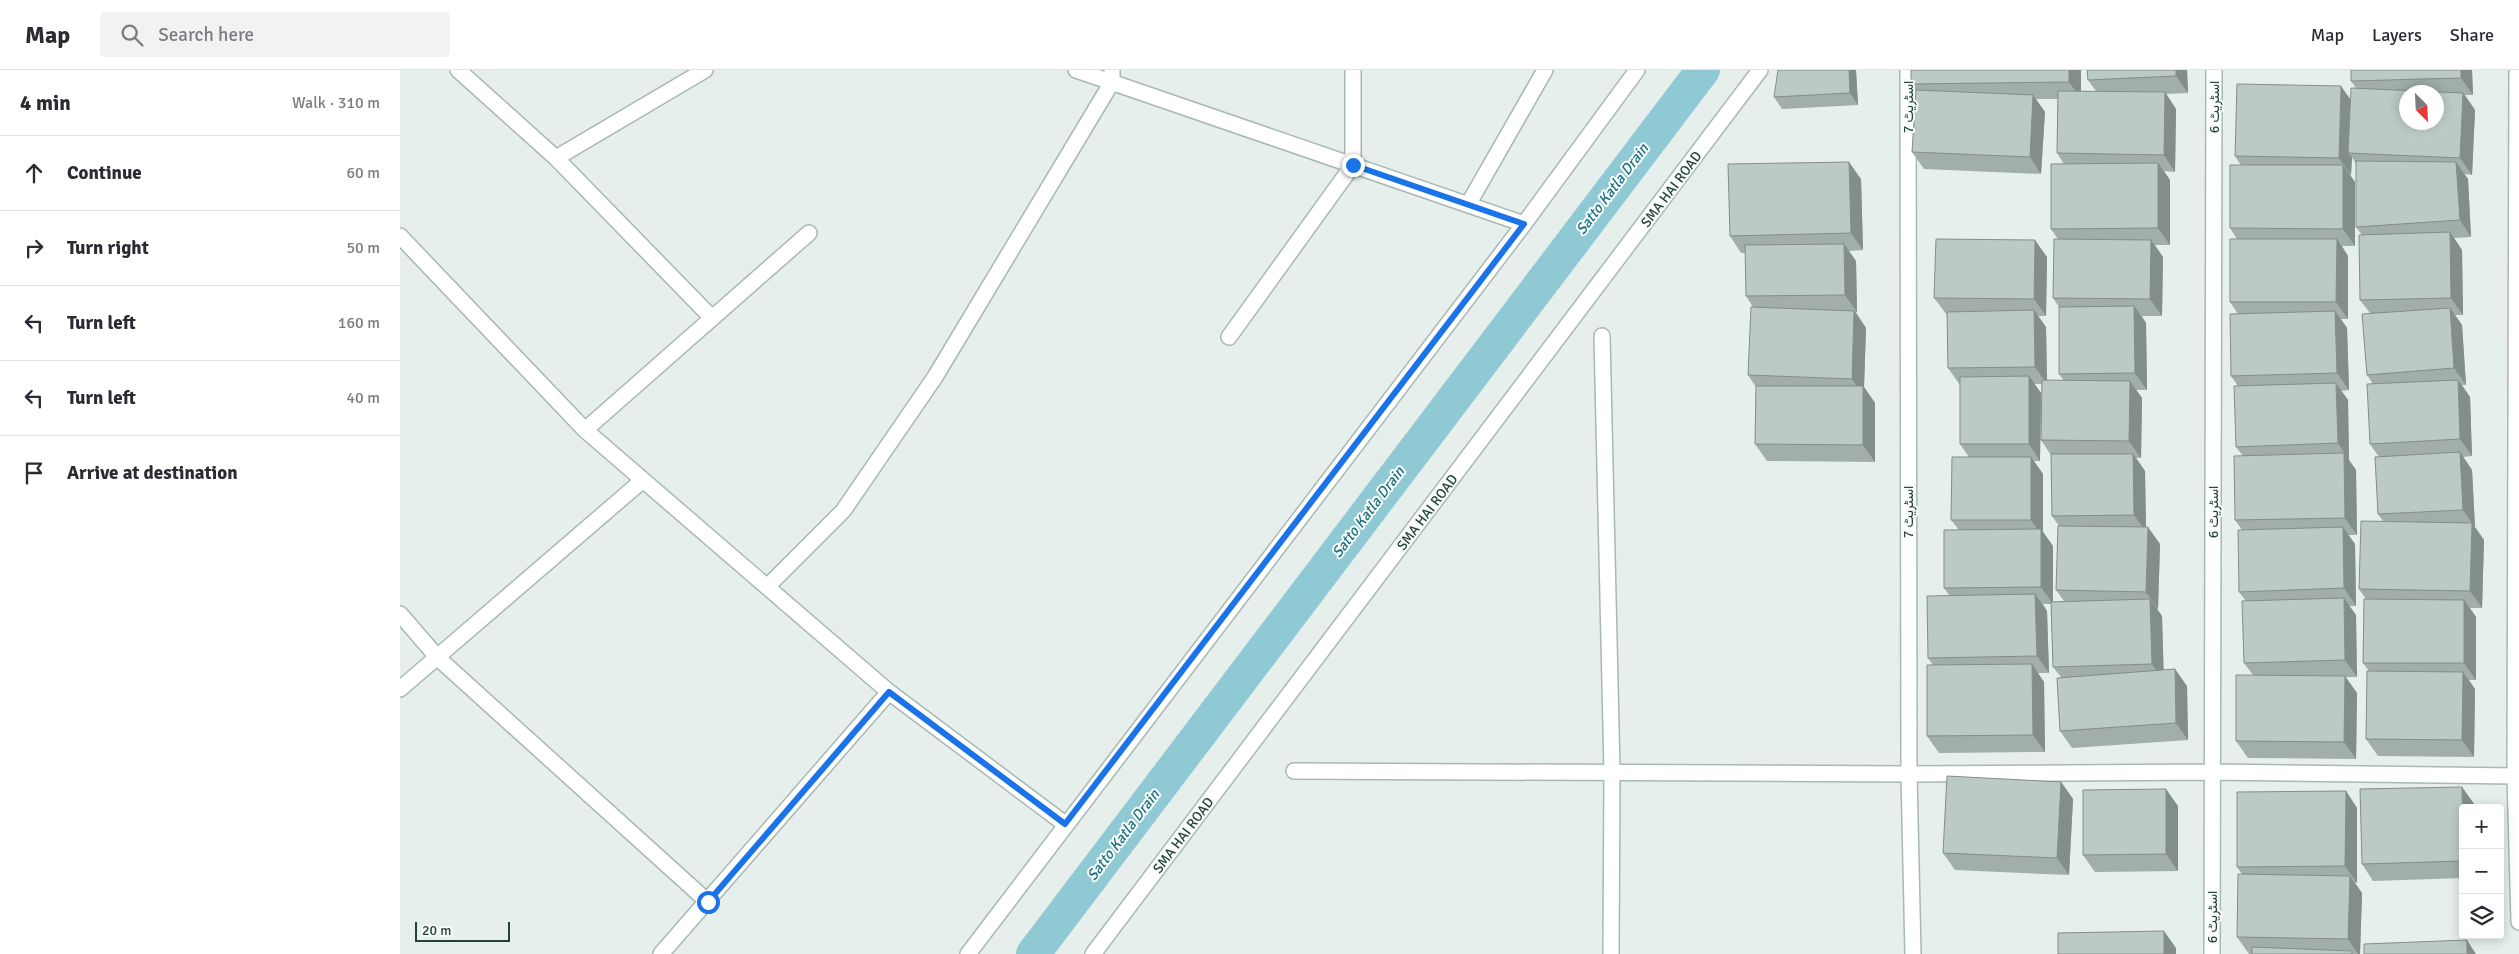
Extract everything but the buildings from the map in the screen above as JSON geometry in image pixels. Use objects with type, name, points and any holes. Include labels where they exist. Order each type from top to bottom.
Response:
[{"type":"street","points":[[458,70],[556,158],[712,318]]},
{"type":"street","points":[[556,158],[705,70]]},
{"type":"street","points":[[1076,70],[1112,76],[1353,165],[1468,203],[1524,224]]},
{"type":"street","points":[[1229,337],[1353,165],[1353,70]]},
{"type":"street","points":[[1468,203],[1545,70]]},
{"type":"street","points":[[968,954],[1065,824],[1524,224],[1637,70]]},
{"type":"street","name":"SMA HAI ROAD","points":[[1096,953],[1760,70]]},
{"type":"street","name":"اسٹریٹ 7","points":[[1908,70],[1908,774],[1913,954]]},
{"type":"street","name":"اسٹریٹ 6","points":[[2212,954],[2214,70]]},
{"type":"street","points":[[2516,70],[2515,776],[2519,922]]},
{"type":"street","points":[[767,587],[843,511],[930,385],[1112,76]]},
{"type":"street","points":[[585,430],[809,233]]},
{"type":"street","points":[[400,236],[585,430],[889,692],[1065,824]]},
{"type":"street","points":[[1602,336],[1612,771],[1610,954]]},
{"type":"street","points":[[400,689],[643,480]]},
{"type":"street","points":[[400,614],[438,658],[708,902]]},
{"type":"street","points":[[661,954],[889,692]]},
{"type":"street","points":[[1294,770],[1908,774],[2212,772],[2515,776]]},
{"type":"waterway","name":"Satto Katla Drain","points":[[1033,954],[1703,70]]},
{"type":"route","points":[[708,902],[889,692],[1065,824],[1524,224],[1468,203],[1353,165]]}]
